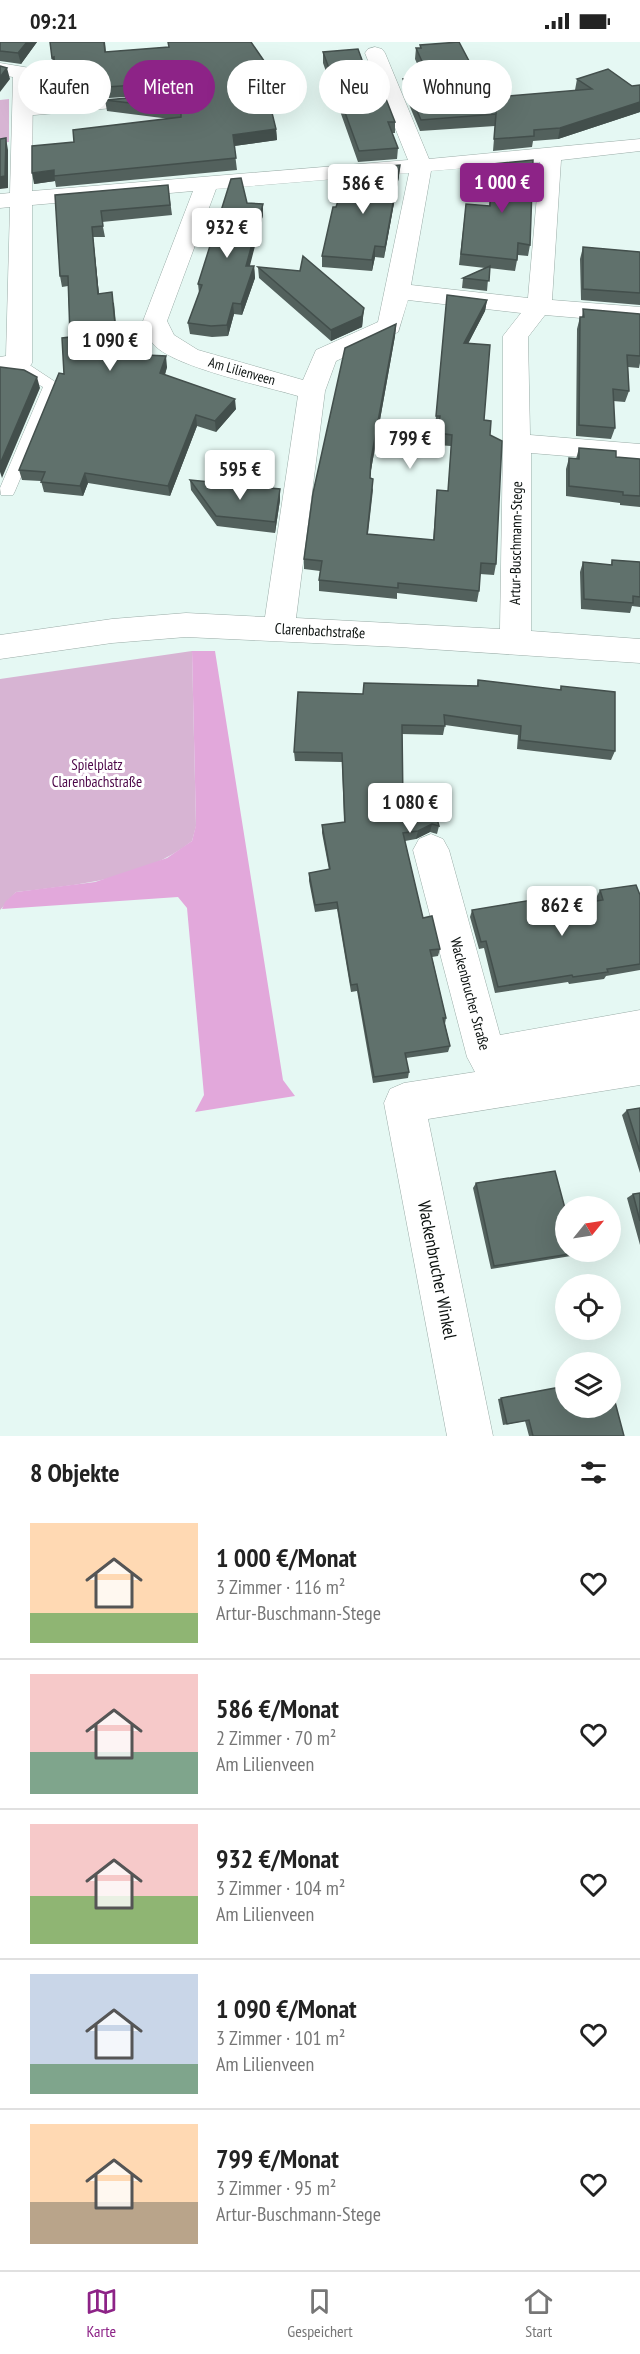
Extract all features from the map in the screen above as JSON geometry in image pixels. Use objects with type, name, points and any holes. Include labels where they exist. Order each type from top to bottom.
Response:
[{"type":"street","points":[[279,629],[312,391],[325,356],[389,326],[398,291],[421,165],[375,53]]},
{"type":"street","points":[[0,69],[18,71]]},
{"type":"street","points":[[9,364],[10,200],[23,114]]},
{"type":"street","points":[[10,200],[551,155],[640,145]]},
{"type":"street","points":[[539,307],[551,155]]},
{"type":"street","name":"Am Lilienveen","points":[[207,183],[155,321],[164,340],[189,356],[312,391]]},
{"type":"street","points":[[398,291],[539,307],[640,315]]},
{"type":"street","name":"Artur-Buschmann-Stege","points":[[515,643],[518,442],[515,336],[539,307]]},
{"type":"street","points":[[518,442],[640,453]]},
{"type":"street","name":"Clarenbachstraße","points":[[0,647],[112,631],[186,625],[640,651]]},
{"type":"street","name":"Wackenbrucher Straße","points":[[431,850],[487,1057],[640,1029]]},
{"type":"street","name":"Wackenbrucher Winkel","points":[[470,1436],[404,1103],[640,1065]]},
{"type":"lane","points":[[7,490],[52,385],[9,364]]},
{"type":"green space","points":[[9,99],[9,142],[0,143],[0,100]]},
{"type":"green space","name":"Spielplatz Clarenbachstraße","points":[[192,651],[196,826],[192,841],[173,854],[131,872],[62,887],[16,892],[0,910],[0,679]]},
{"type":"shaded area","points":[[192,651],[215,651],[283,1080],[295,1096],[195,1112],[204,1095],[187,908],[178,897],[2,909],[5,902],[16,892],[95,882],[167,858],[192,841],[196,825]]},
{"type":"building","points":[[0,42],[27,42],[18,53],[0,51]]},
{"type":"building","points":[[50,42],[104,42],[105,52],[169,47],[168,42],[251,42],[263,60],[227,60],[227,114],[272,114],[276,129],[233,135],[236,158],[54,176],[54,170],[32,173],[32,146],[74,142],[73,130],[181,117],[181,114],[215,114],[215,60],[123,60],[123,86],[111,87],[111,60],[54,60],[54,57],[52,58]]},
{"type":"building","points":[[459,42],[469,60],[421,60],[416,48],[421,48],[420,45]]},
{"type":"building","points":[[358,49],[362,60],[326,60],[323,52]]},
{"type":"building","points":[[0,66],[7,68],[0,77]]},
{"type":"building","points":[[608,69],[632,86],[640,85],[640,102],[560,128],[534,130],[534,136],[494,139],[496,114],[512,114],[512,96],[592,89],[577,79]]},
{"type":"building","points":[[123,98],[123,102],[111,101]]},
{"type":"building","points":[[390,109],[395,122],[388,122],[398,148],[359,151],[346,114],[390,114]]},
{"type":"building","points":[[418,114],[496,114],[421,120]]},
{"type":"building","points":[[6,138],[5,176],[0,177],[0,139]]},
{"type":"building","points":[[533,160],[530,245],[518,243],[517,260],[461,254],[466,204],[490,206],[493,164]]},
{"type":"building","points":[[400,165],[385,247],[375,246],[372,260],[322,256],[333,207],[336,207],[338,201],[349,202],[356,169]]},
{"type":"building","points":[[241,178],[247,203],[263,204],[246,266],[254,266],[241,304],[233,303],[227,325],[211,326],[188,323],[202,285],[198,284],[231,179]]},
{"type":"building","points":[[168,185],[170,205],[101,211],[103,226],[92,227],[98,294],[112,292],[115,324],[122,324],[126,354],[166,356],[160,373],[235,399],[215,421],[196,415],[168,486],[85,473],[80,486],[41,482],[45,472],[19,470],[59,373],[64,374],[62,338],[70,337],[68,276],[60,276],[55,195]]},
{"type":"building","points":[[583,247],[640,252],[640,293],[583,289]]},
{"type":"building","points":[[303,256],[364,308],[362,316],[331,330],[258,267],[300,271]]},
{"type":"building","points":[[490,266],[489,281],[463,278]]},
{"type":"building","points":[[447,295],[487,300],[464,343],[490,345],[484,420],[491,421],[490,435],[502,441],[496,564],[481,563],[479,591],[398,583],[398,588],[319,580],[322,561],[304,559],[313,493],[345,348],[396,324],[371,459],[370,478],[373,479],[367,534],[434,540],[437,490],[448,491],[452,435],[438,433],[440,416],[436,416]]},
{"type":"building","points":[[583,309],[640,314],[640,356],[627,355],[629,391],[613,389],[615,428],[579,425],[580,317],[584,317]]},
{"type":"building","points":[[0,367],[24,370],[37,377],[0,464]]},
{"type":"building","points":[[579,448],[616,451],[616,457],[640,459],[640,496],[569,486],[569,458],[579,459]]},
{"type":"building","points":[[190,480],[280,489],[275,522],[216,516]]},
{"type":"building","points":[[612,560],[640,562],[640,597],[633,596],[633,603],[584,599],[583,562],[612,565]]},
{"type":"building","points":[[478,680],[561,690],[561,686],[615,692],[615,751],[520,740],[521,726],[444,715],[445,726],[402,725],[403,805],[432,800],[439,826],[432,824],[418,831],[403,833],[423,918],[432,916],[440,949],[430,950],[450,1046],[405,1053],[409,1072],[374,1077],[357,984],[351,985],[337,902],[315,905],[309,873],[330,869],[322,825],[345,822],[342,753],[294,752],[298,692],[363,694],[364,683],[478,686]]},
{"type":"building","points":[[636,885],[640,895],[640,964],[607,969],[608,972],[573,977],[572,975],[498,987],[486,941],[481,942],[472,910],[532,900],[535,911],[603,900],[600,890]]},
{"type":"building","points":[[640,1108],[640,1152],[627,1110]]},
{"type":"building","points":[[555,1171],[562,1196],[555,1196],[555,1256],[494,1266],[476,1183]]},
{"type":"building","points":[[640,1193],[640,1221],[633,1194]]},
{"type":"building","points":[[555,1388],[555,1418],[619,1418],[624,1436],[533,1436],[529,1420],[507,1424],[501,1398]]}]
